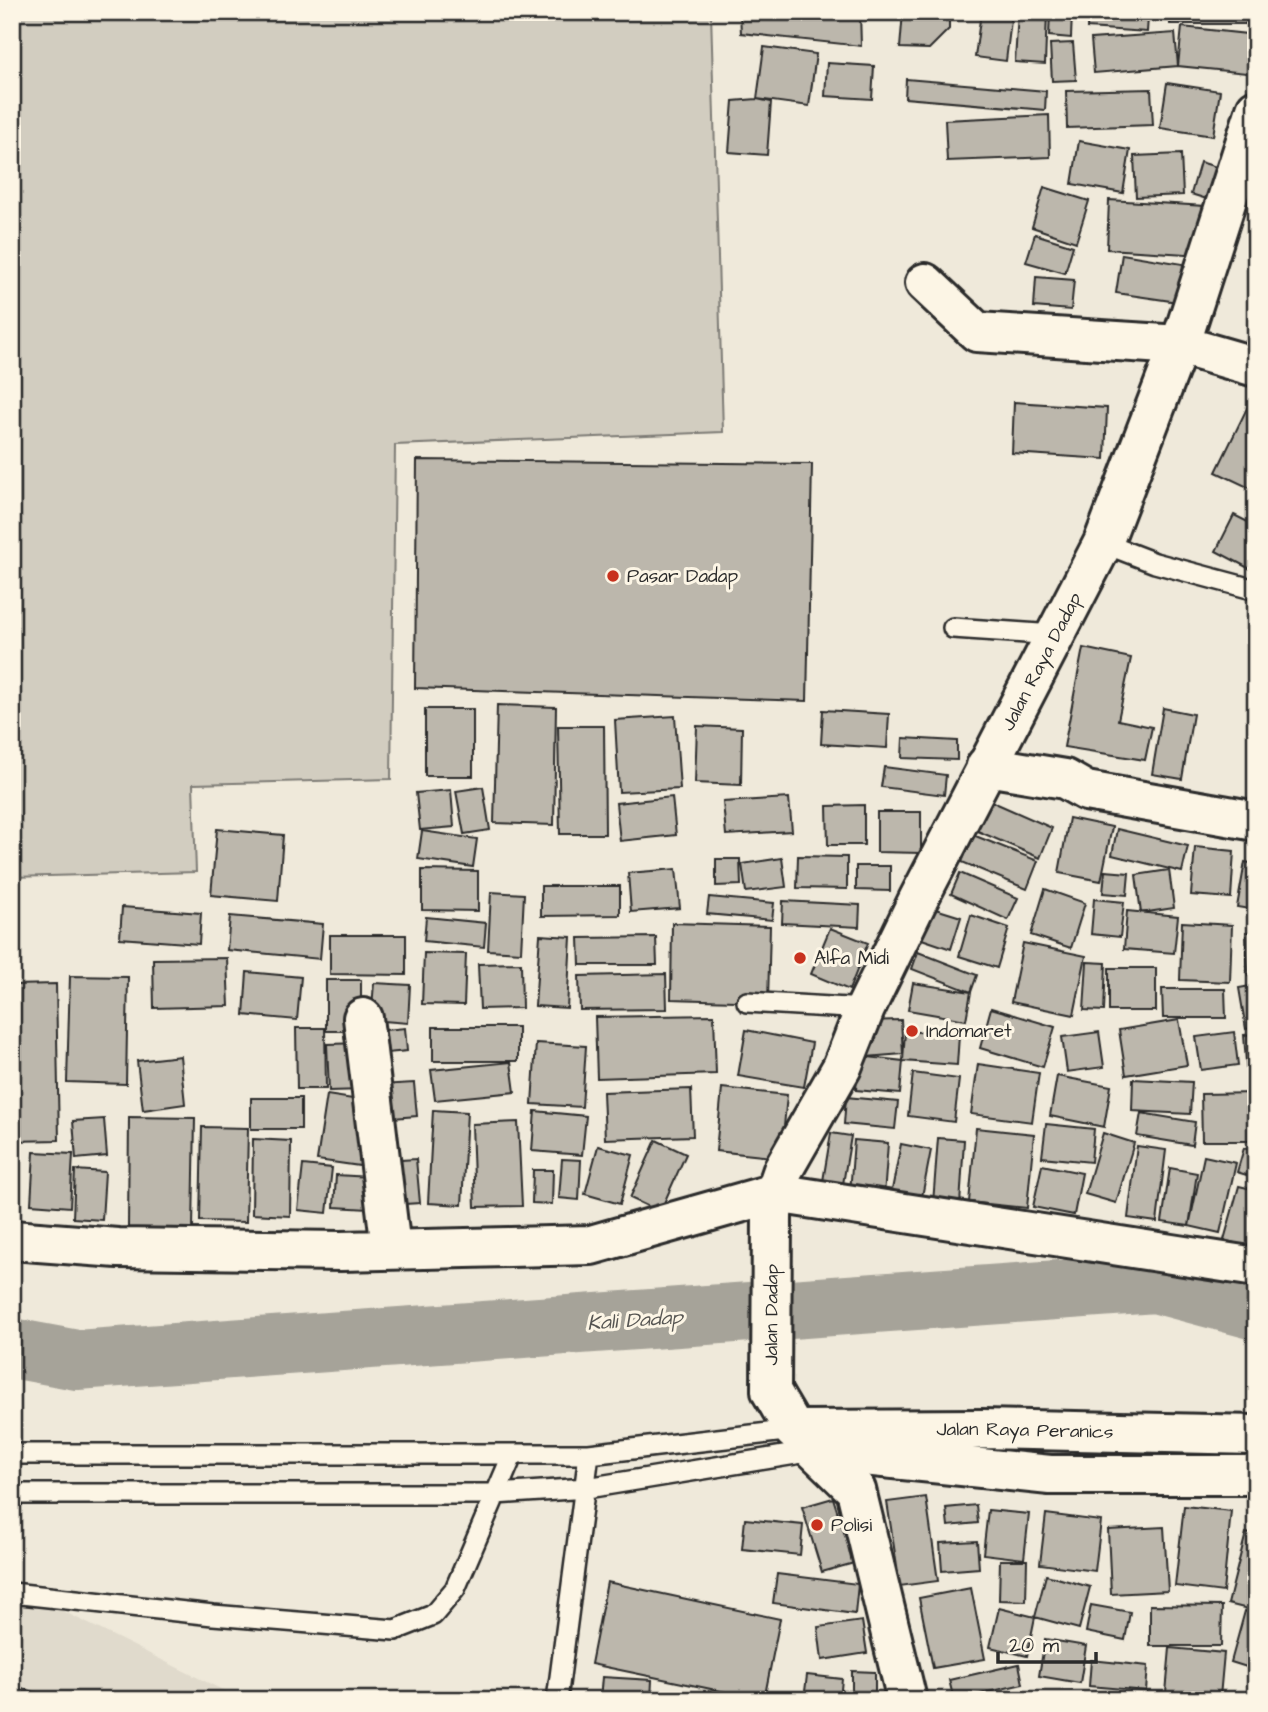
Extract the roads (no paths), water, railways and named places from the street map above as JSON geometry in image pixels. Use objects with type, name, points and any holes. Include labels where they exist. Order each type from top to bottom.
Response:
[{"type":"street","name":"Jalan Raya Dadap","points":[[773,1204],[783,1170],[842,1067],[865,1009],[981,774],[1103,543],[1180,345],[1255,117]]},
{"type":"street","points":[[925,283],[977,332],[1180,345],[1256,367]]},
{"type":"street","points":[[981,774],[1062,796],[1086,791],[1256,821]]},
{"type":"street","points":[[363,1018],[391,1250]]},
{"type":"street","points":[[12,1240],[118,1248],[391,1250],[591,1245],[773,1204],[1256,1267]]},
{"type":"street","name":"Jalan Dadap","points":[[773,1204],[771,1391],[804,1441]]},
{"type":"street","name":"Jalan Raya Peranics","points":[[804,1441],[983,1429],[1256,1434]]},
{"type":"street","points":[[804,1441],[848,1479],[856,1490],[907,1700]]},
{"type":"street","name":"Jalan Raya Peranics","points":[[804,1441],[1050,1475],[1256,1475]]},
{"type":"lane","points":[[1103,543],[1155,563],[1256,590]]},
{"type":"lane","points":[[953,628],[1054,635]]},
{"type":"lane","points":[[747,1002],[865,1009]]},
{"type":"lane","points":[[12,1454],[512,1456],[804,1441]]},
{"type":"lane","points":[[12,1493],[495,1494],[587,1488],[804,1441]]},
{"type":"lane","points":[[557,1700],[587,1488],[589,1454]]},
{"type":"lane","points":[[12,1593],[213,1615],[395,1630],[433,1615],[455,1588],[512,1456]]},
{"type":"waterway","name":"Kali Dadap","points":[[12,1348],[77,1360],[1155,1283],[1256,1310]]},
{"type":"place","name":"Pasar Dadap","points":[[613,576]]},
{"type":"place","name":"Alfa Midi","points":[[800,958]]},
{"type":"place","name":"Indomaret","points":[[912,1031]]},
{"type":"place","name":"Polisi","points":[[817,1525]]}]
